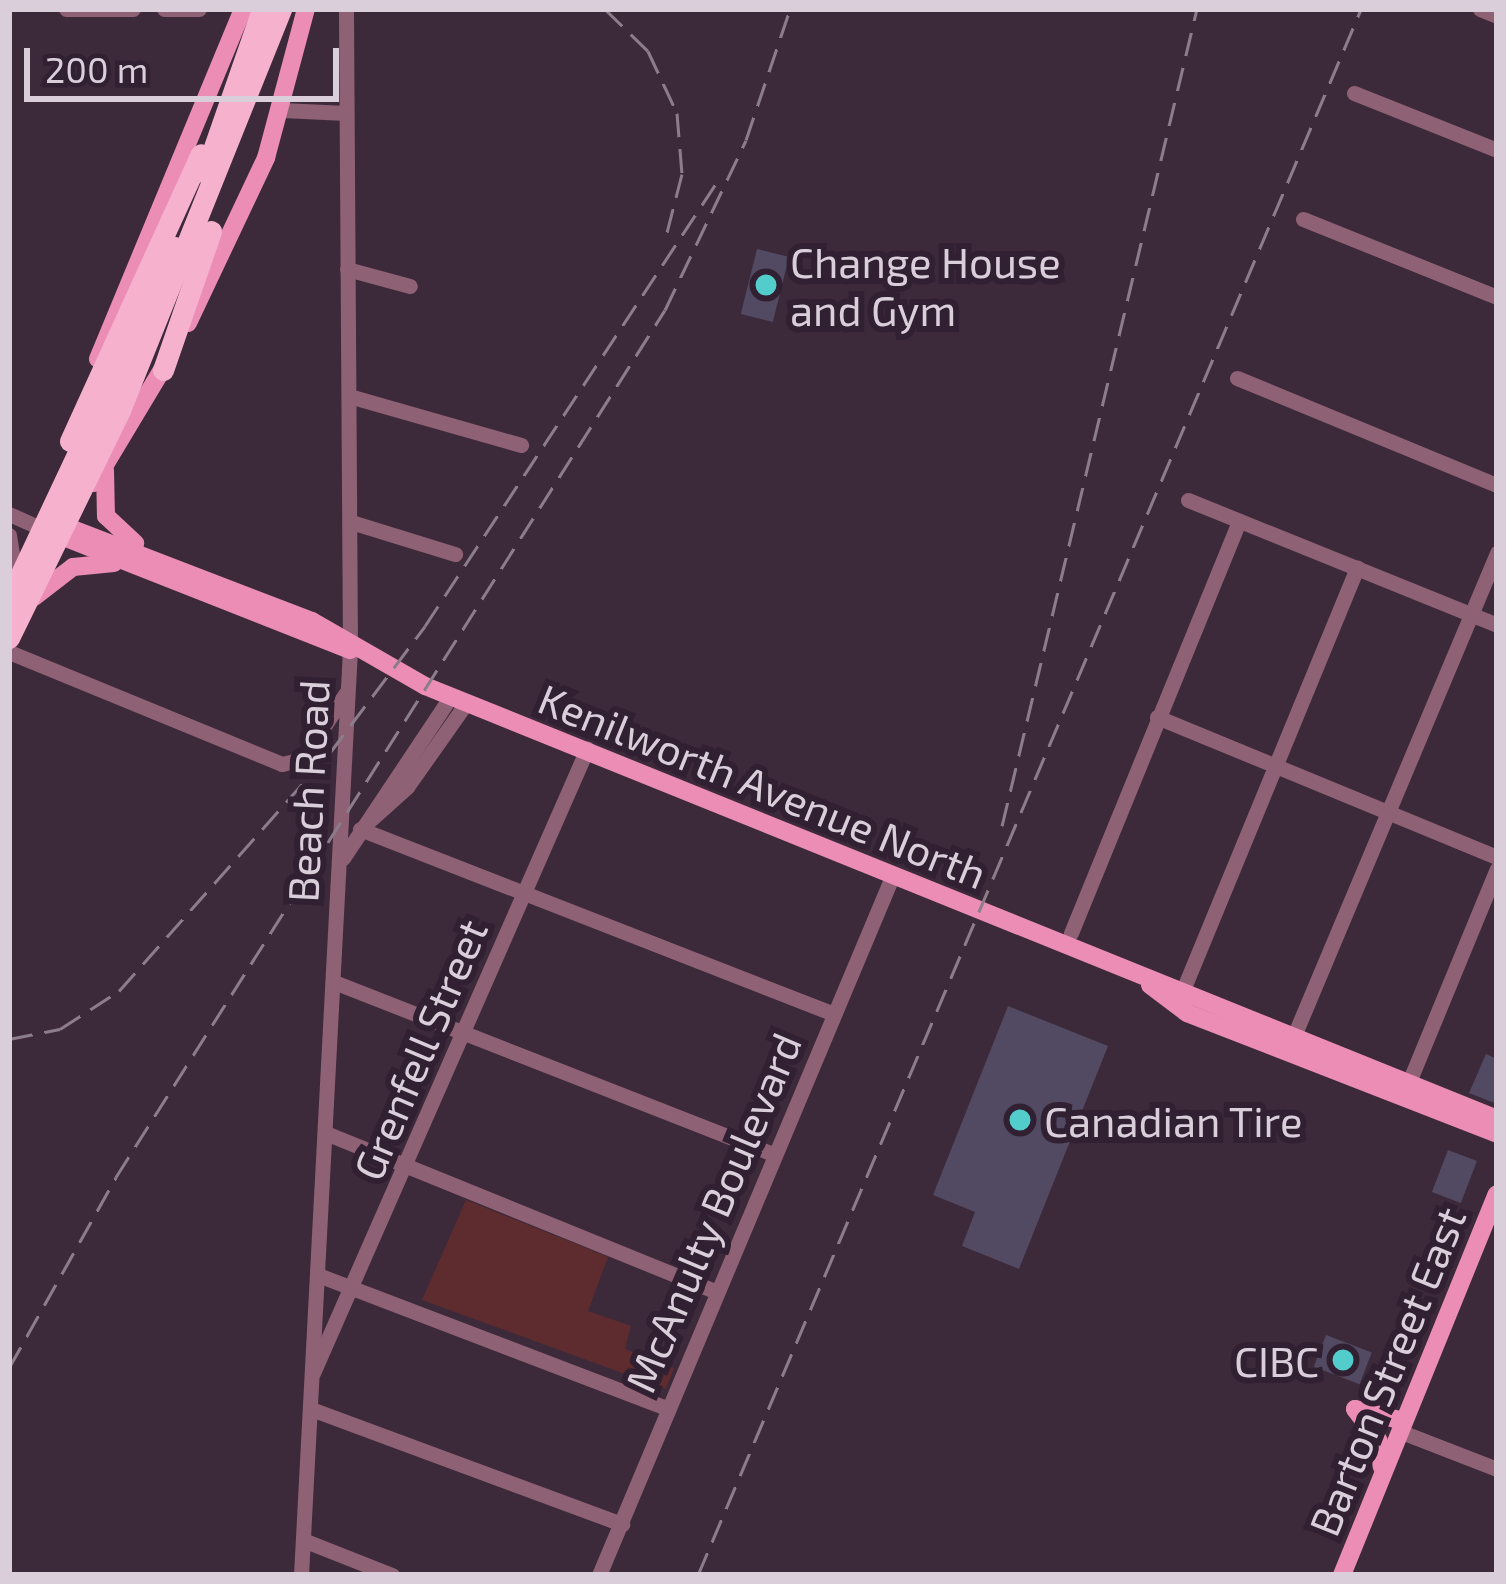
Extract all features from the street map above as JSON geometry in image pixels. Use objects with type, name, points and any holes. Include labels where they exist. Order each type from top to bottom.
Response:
[{"type":"highway","points":[[163,370],[266,10]]},
{"type":"highway","points":[[9,638],[240,105],[266,10]]},
{"type":"highway","points":[[70,441],[240,105]]},
{"type":"highway","points":[[14,602],[130,366]]},
{"type":"main road","points":[[14,602],[66,531],[163,370],[248,206],[282,110],[306,9]]},
{"type":"main road","points":[[9,638],[14,602],[38,524],[70,441],[266,10]]},
{"type":"main road","points":[[107,462],[106,516],[153,557]]},
{"type":"main road","name":"Kenilworth Avenue North","points":[[38,524],[153,557],[312,621],[350,650]]},
{"type":"main road","name":"Kenilworth Avenue North","points":[[66,531],[131,567],[350,650],[1150,985],[1183,990],[1290,1045],[1497,1134]]},
{"type":"main road","points":[[14,602],[74,567],[131,567]]},
{"type":"main road","name":"Kenilworth Avenue North","points":[[1150,985],[1187,1013],[1409,1082],[1497,1119]]},
{"type":"main road","name":"Barton Street East","points":[[1342,1575],[1497,1193]]},
{"type":"main road","points":[[1382,1473],[1378,1440],[1354,1409],[1401,1426]]},
{"type":"street","points":[[65,9],[133,9]]},
{"type":"street","points":[[164,9],[199,9]]},
{"type":"street","name":"Beach Road","points":[[301,1575],[328,1134],[350,650],[346,9]]},
{"type":"street","points":[[1480,9],[1497,16]]},
{"type":"street","points":[[1354,93],[1497,150]]},
{"type":"street","points":[[282,110],[346,113]]},
{"type":"street","points":[[1303,219],[1497,297]]},
{"type":"street","points":[[346,269],[410,286]]},
{"type":"street","points":[[1238,378],[1497,485]]},
{"type":"street","points":[[349,396],[521,446]]},
{"type":"street","points":[[1188,500],[1497,625]]},
{"type":"street","name":"Kenilworth Avenue North","points":[[9,514],[38,524]]},
{"type":"street","points":[[1072,933],[1239,521]]},
{"type":"street","points":[[351,522],[455,554]]},
{"type":"street","points":[[9,535],[14,602]]},
{"type":"street","points":[[1290,1045],[1497,553]]},
{"type":"street","points":[[1183,990],[1357,567]]},
{"type":"street","points":[[312,621],[336,615],[351,596]]},
{"type":"street","points":[[9,652],[282,764],[302,759],[347,691]]},
{"type":"street","points":[[340,863],[360,829],[407,787],[459,699]]},
{"type":"street","points":[[1157,717],[1497,857]]},
{"type":"street","name":"Grenfell Street","points":[[313,1373],[358,1284],[587,749]]},
{"type":"street","points":[[360,829],[834,1014]]},
{"type":"street","points":[[1409,1082],[1497,869]]},
{"type":"street","name":"McAnulty Boulevard","points":[[599,1575],[892,877]]},
{"type":"street","points":[[334,982],[774,1154]]},
{"type":"street","points":[[328,1134],[717,1292]]},
{"type":"street","points":[[318,1275],[358,1284],[668,1409]]},
{"type":"street","points":[[311,1409],[622,1524]]},
{"type":"street","points":[[1401,1426],[1497,1469]]},
{"type":"street","points":[[303,1540],[392,1575]]},
{"type":"shaded area","points":[[466,1200],[608,1257],[588,1311],[631,1326],[625,1349],[674,1368],[666,1389],[422,1300]]},
{"type":"building","name":"Change House and Gym","points":[[757,249],[789,257],[773,322],[741,314]]},
{"type":"building","name":"Canadian Tire","points":[[1008,1006],[1108,1046],[1019,1269],[962,1246],[975,1212],[933,1195]]},
{"type":"building","points":[[1486,1054],[1497,1059],[1497,1104],[1469,1093]]},
{"type":"building","points":[[1448,1150],[1477,1161],[1461,1203],[1432,1192]]},
{"type":"building","name":"CIBC","points":[[1326,1335],[1372,1353],[1360,1384],[1314,1367]]},
{"type":"railway","points":[[605,9],[648,51],[677,113],[682,174],[665,240]]},
{"type":"railway","points":[[9,1368],[116,1177],[665,310],[746,140],[790,9]]},
{"type":"railway","points":[[1002,826],[1197,9]]},
{"type":"railway","points":[[698,1575],[1361,9]]},
{"type":"railway","points":[[9,1039],[60,1029],[119,991],[329,754],[425,626],[715,185]]},
{"type":"place","name":"Change House and Gym","points":[[766,285]]},
{"type":"place","name":"Canadian Tire","points":[[1020,1120]]},
{"type":"place","name":"CIBC","points":[[1343,1360]]}]
